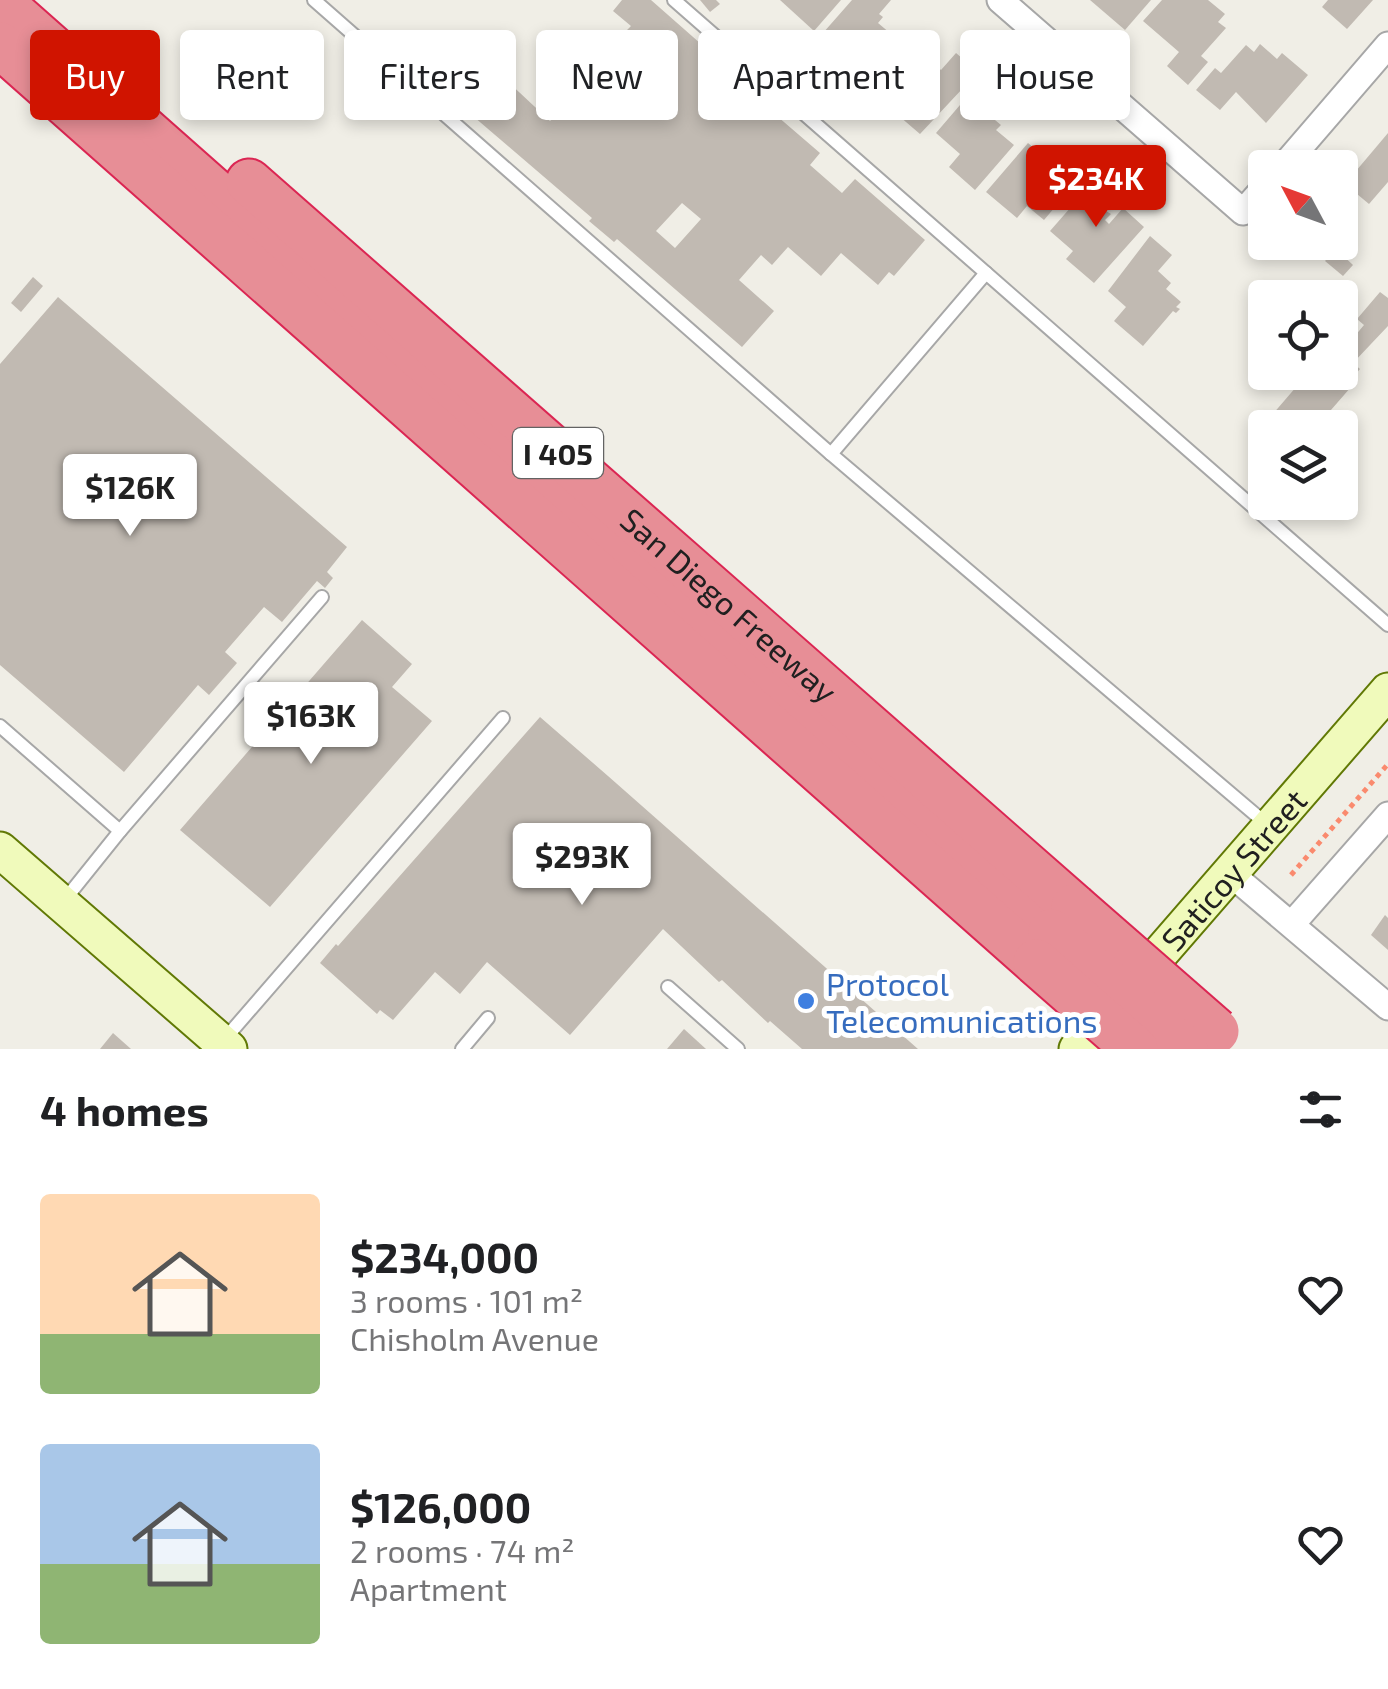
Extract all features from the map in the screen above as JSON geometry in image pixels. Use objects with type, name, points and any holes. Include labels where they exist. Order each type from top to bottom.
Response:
[{"type":"highway","name":"San Diego Freeway","points":[[43,0],[1043,945],[1089,1049]]},
{"type":"highway","points":[[0,2],[1043,945],[1135,1049]]},
{"type":"highway","points":[[0,46],[1043,945]]},
{"type":"highway","name":"San Diego Freeway","points":[[0,86],[1043,945],[1212,1043]]},
{"type":"main road","name":"Saticoy Street","points":[[1078,1049],[1388,691]]},
{"type":"main road","points":[[0,850],[225,1046]]},
{"type":"street","points":[[1000,0],[1243,212],[1248,206]]},
{"type":"street","points":[[1298,150],[1388,46]]},
{"type":"street","points":[[1292,924],[1388,815]]},
{"type":"street","points":[[1231,874],[1388,1007]]},
{"type":"lane","points":[[314,0],[831,454],[1270,827]]},
{"type":"lane","points":[[674,0],[1388,624]]},
{"type":"lane","points":[[831,454],[986,273]]},
{"type":"lane","points":[[62,904],[322,597]]},
{"type":"lane","points":[[225,1046],[503,718]]},
{"type":"lane","points":[[0,726],[120,831]]},
{"type":"lane","points":[[668,988],[738,1049]]},
{"type":"lane","points":[[462,1049],[488,1018]]},
{"type":"path","points":[[1291,875],[1388,764]]},
{"type":"building","points":[[622,0],[651,0],[698,41],[698,120],[782,120],[820,153],[810,165],[842,193],[855,179],[925,240],[894,276],[889,272],[878,285],[841,253],[821,276],[788,247],[772,265],[761,255],[739,280],[774,311],[742,347],[617,239],[614,242],[589,221],[592,218],[478,120],[516,120],[516,89],[536,108],[536,120],[678,120],[678,30],[627,30],[631,26],[613,11]],"holes":[[[682,203],[701,219],[675,248],[656,231]]]},
{"type":"building","points":[[700,0],[716,0],[720,4],[710,12]]},
{"type":"building","points":[[780,0],[841,0],[813,30]]},
{"type":"building","points":[[852,0],[891,0],[879,14],[883,17],[878,23],[886,30],[826,30]]},
{"type":"building","points":[[1090,0],[1151,0],[1125,30]]},
{"type":"building","points":[[1162,0],[1208,0],[1225,14],[1218,22],[1226,28],[1201,56],[1208,62],[1188,85],[1167,66],[1179,52],[1143,21]]},
{"type":"building","points":[[1328,0],[1373,0],[1347,29],[1322,7]]},
{"type":"building","points":[[1260,44],[1277,59],[1282,53],[1308,75],[1266,123],[1236,92],[1220,110],[1196,90],[1215,68],[1221,73],[1246,45],[1254,52]]},
{"type":"building","points":[[956,53],[960,56],[960,91],[940,113],[940,69]]},
{"type":"building","points":[[960,105],[960,120],[995,120],[1001,125],[996,130],[1014,145],[975,190],[949,167],[960,154],[936,133]]},
{"type":"building","points":[[904,120],[933,120],[920,134]]},
{"type":"building","points":[[1388,133],[1388,182],[1369,204],[1358,195],[1358,169]]},
{"type":"building","points":[[1028,143],[1056,167],[1070,151],[1093,170],[1076,190],[1072,187],[1044,220],[1027,206],[1017,218],[986,192]]},
{"type":"building","points":[[1099,175],[1121,195],[1106,211],[1111,214],[1105,220],[1109,224],[1123,208],[1144,227],[1094,283],[1066,259],[1073,251],[1050,231]]},
{"type":"building","points":[[1150,236],[1172,255],[1158,271],[1171,283],[1166,289],[1181,302],[1176,307],[1180,309],[1173,311],[1143,346],[1114,321],[1126,307],[1108,291]]},
{"type":"building","points":[[1348,260],[1353,265],[1343,276],[1325,261]]},
{"type":"building","points":[[33,277],[43,286],[21,312],[11,303]]},
{"type":"building","points":[[1380,292],[1388,298],[1388,326],[1358,358],[1358,332],[1364,325],[1358,318]]},
{"type":"building","points":[[58,297],[347,547],[327,572],[333,578],[325,588],[317,581],[282,622],[264,607],[225,652],[237,663],[209,695],[198,685],[124,772],[0,665],[0,364]]},
{"type":"building","points":[[1294,390],[1348,390],[1331,410],[1276,410]]},
{"type":"building","points":[[362,620],[412,664],[392,687],[432,721],[270,907],[180,830]]},
{"type":"building","points":[[540,717],[918,1049],[802,1049],[722,980],[719,982],[663,929],[570,1035],[487,962],[460,994],[435,972],[393,1020],[380,1010],[377,1014],[320,963]]},
{"type":"building","points":[[1385,915],[1388,918],[1388,950],[1371,935]]},
{"type":"building","points":[[684,1029],[706,1049],[667,1049]]},
{"type":"building","points":[[113,1033],[131,1049],[100,1049]]},
{"type":"place","name":"Protocol Telecomunications","points":[[806,1001]]}]
